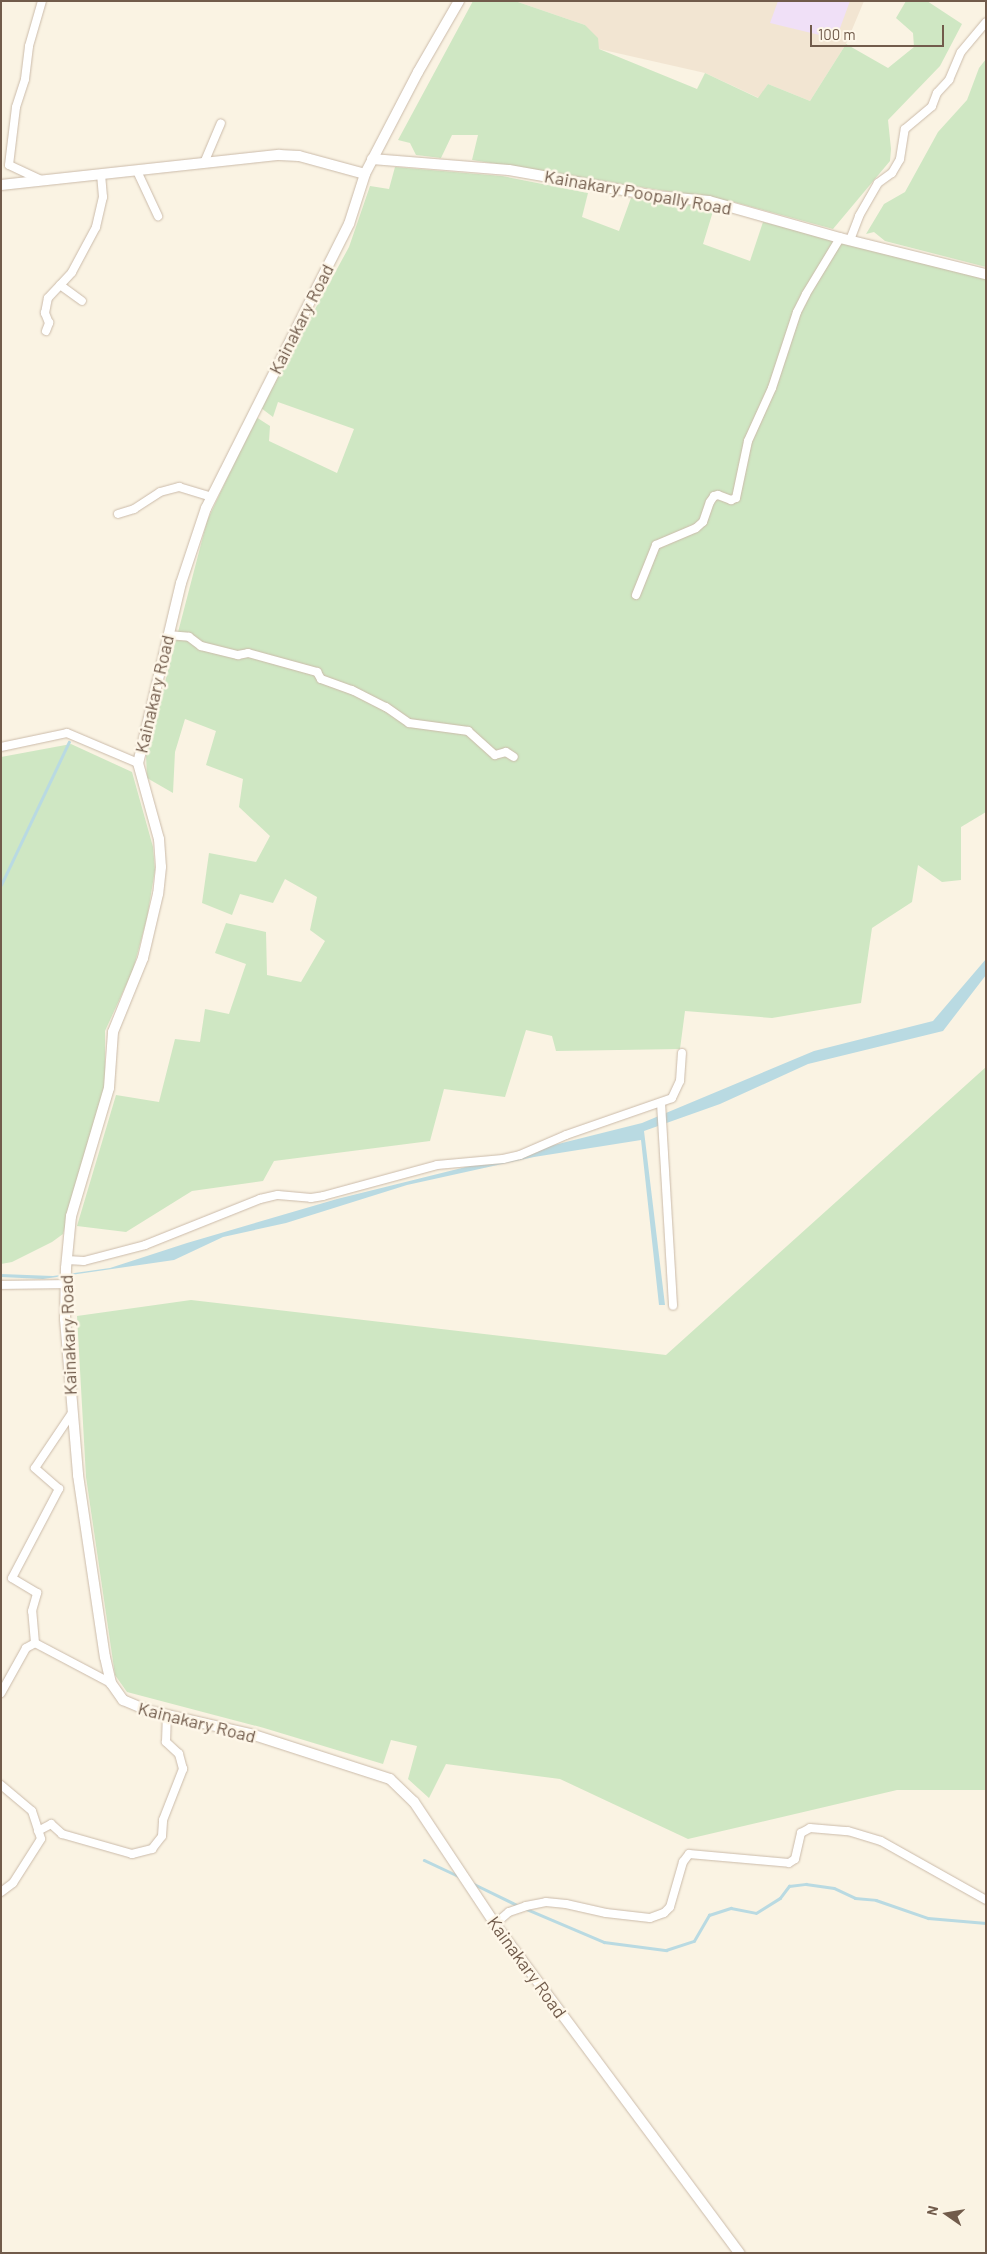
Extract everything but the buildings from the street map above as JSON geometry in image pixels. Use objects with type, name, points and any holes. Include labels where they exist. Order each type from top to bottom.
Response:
[{"type":"main road","name":"Kainakary Road","points":[[459,1],[418,72],[372,159],[365,174],[349,224],[212,497],[193,545],[168,635],[138,763],[159,839],[161,867],[158,894],[143,958],[114,1032],[111,1047],[110,1088],[71,1216],[66,1264],[65,1319],[72,1413],[88,1546],[111,1683],[124,1700],[132,1706],[254,1735],[390,1779],[414,1802],[494,1922],[739,2253]]},
{"type":"main road","points":[[1,186],[279,155],[299,156],[365,174]]},
{"type":"main road","name":"Kainakary Poopally Road","points":[[372,159],[509,170],[656,196],[709,201],[845,239],[986,274]]},
{"type":"street","points":[[42,1],[29,46],[25,79],[16,106],[10,166],[45,181]]},
{"type":"street","points":[[636,595],[658,543],[696,528],[703,522],[714,496],[718,495],[731,500],[736,498],[748,441],[772,388],[797,312],[845,239],[878,183],[892,173],[900,159],[906,129],[932,106],[937,93],[952,73],[961,52],[986,22]]},
{"type":"street","points":[[204,163],[221,123]]},
{"type":"street","points":[[137,171],[158,216]]},
{"type":"street","points":[[46,331],[48,323],[45,313],[46,303],[52,293],[72,272],[96,228],[103,197],[101,175]]},
{"type":"street","points":[[60,285],[82,301]]},
{"type":"street","points":[[118,514],[134,508],[160,492],[179,488],[212,497]]},
{"type":"street","points":[[168,635],[189,637],[201,646],[238,655],[248,652],[317,672],[321,679],[352,690],[386,707],[409,722],[468,731],[495,755],[506,752],[514,758]]},
{"type":"street","points":[[1,747],[67,732],[138,763]]},
{"type":"street","points":[[66,1264],[145,1245],[260,1199],[278,1195],[311,1198],[323,1196],[437,1165],[503,1159],[520,1155],[566,1135],[672,1098],[677,1090],[682,1053]]},
{"type":"street","points":[[661,1103],[673,1306]]},
{"type":"street","points":[[1,1286],[67,1283]]},
{"type":"street","points":[[35,1642],[32,1611],[37,1593],[12,1578],[60,1489],[35,1468],[72,1413]]},
{"type":"street","points":[[35,1642],[111,1683]]},
{"type":"street","points":[[1,1693],[26,1648],[35,1642]]},
{"type":"street","points":[[38,1831],[51,1824],[62,1834],[132,1854],[152,1848],[162,1836],[163,1820],[183,1769],[179,1754],[166,1742],[168,1716]]},
{"type":"street","points":[[1,1785],[32,1811],[41,1839],[13,1883],[1,1892]]},
{"type":"street","points":[[494,1922],[509,1912],[546,1902],[566,1904],[606,1913],[650,1918],[664,1913],[670,1907],[683,1862],[689,1854],[789,1863],[795,1859],[802,1831],[810,1828],[848,1831],[881,1841],[986,1900]]},
{"type":"shaded area","points":[[515,1],[864,1],[846,44],[810,101],[768,84],[759,98],[705,73],[599,49],[585,25]]},
{"type":"shaded area","points":[[778,1],[850,1],[836,39],[770,23]]},
{"type":"green space","points":[[473,1],[515,1],[585,25],[598,38],[599,49],[697,89],[705,73],[758,98],[768,84],[810,101],[846,44],[888,68],[914,47],[913,33],[896,18],[906,1],[927,1],[962,24],[940,66],[888,120],[891,149],[890,161],[833,229],[734,202],[472,160],[478,135],[452,135],[441,158],[416,155],[410,143],[398,140]]},
{"type":"green space","points":[[986,59],[986,267],[885,241],[874,232],[866,234],[884,204],[905,192],[938,132],[967,100],[979,68]]},
{"type":"green space","points":[[395,167],[502,176],[588,193],[582,217],[619,231],[631,198],[714,208],[703,244],[750,261],[763,222],[986,277],[986,812],[961,827],[961,880],[942,882],[918,865],[912,902],[872,928],[861,1003],[772,1018],[685,1011],[680,1049],[556,1051],[552,1036],[526,1030],[505,1097],[444,1089],[430,1141],[274,1161],[263,1181],[192,1191],[126,1232],[77,1226],[116,1095],[159,1102],[175,1039],[200,1042],[205,1009],[229,1014],[246,964],[215,953],[226,923],[266,932],[267,975],[301,982],[325,941],[310,930],[317,897],[285,879],[273,903],[240,894],[232,915],[202,903],[209,853],[256,862],[270,836],[239,807],[243,779],[206,765],[216,731],[185,719],[175,752],[173,793],[147,778],[146,755],[207,521],[256,417],[270,426],[269,441],[337,473],[354,429],[278,402],[273,417],[261,408],[349,247],[370,186],[389,189]]},
{"type":"green space","points":[[71,744],[132,772],[153,847],[155,870],[147,918],[133,970],[105,1031],[105,1089],[63,1234],[52,1242],[12,1262],[1,1264],[1,757]]},
{"type":"green space","points":[[986,1067],[986,1790],[897,1790],[688,1839],[560,1779],[446,1764],[429,1798],[408,1779],[417,1746],[391,1740],[383,1764],[264,1728],[127,1692],[115,1675],[86,1477],[77,1316],[191,1300],[666,1355]]},
{"type":"water","points":[[986,959],[986,975],[943,1031],[808,1064],[720,1104],[644,1131],[665,1305],[659,1305],[641,1140],[534,1157],[407,1185],[286,1223],[223,1237],[174,1260],[43,1279],[1,1277],[1,1274],[53,1276],[110,1268],[187,1243],[337,1199],[642,1123],[814,1051],[933,1021]]},
{"type":"waterway","points":[[1,885],[69,742]]},
{"type":"waterway","points":[[424,1860],[458,1876]]},
{"type":"waterway","points":[[472,1883],[519,1906]]},
{"type":"waterway","points":[[524,1908],[604,1942],[666,1950],[694,1941],[709,1915],[731,1908],[756,1913],[780,1898],[789,1886],[806,1884],[834,1888],[855,1898],[876,1900],[928,1918],[986,1923]]}]
